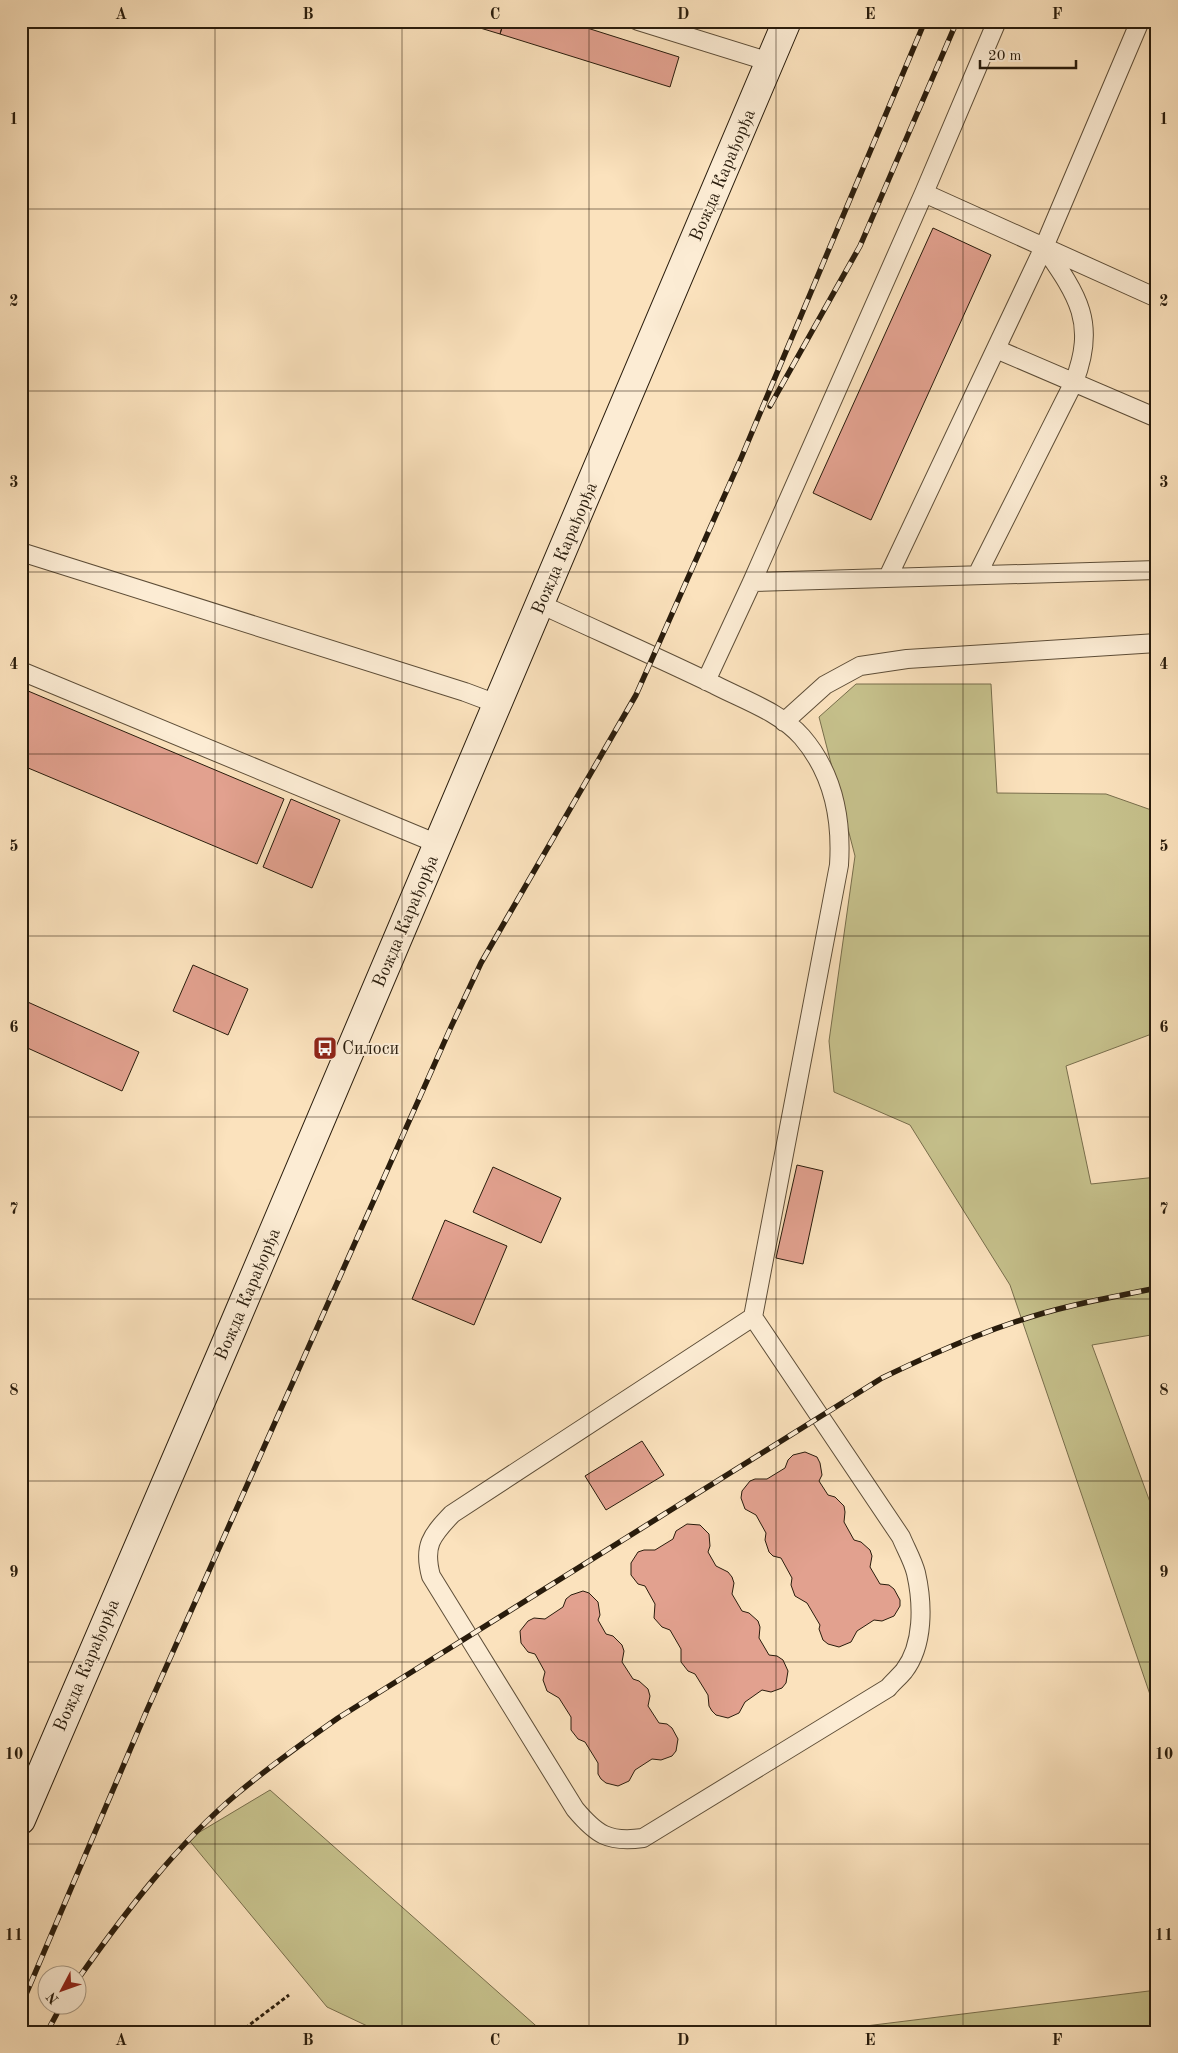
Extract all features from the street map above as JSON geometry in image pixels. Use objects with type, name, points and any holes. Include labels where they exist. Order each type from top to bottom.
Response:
[{"type":"main road","name":"Вожда Карађорђа","points":[[21,1820],[787,21]]},
{"type":"lane","points":[[638,21],[770,62]]},
{"type":"lane","points":[[706,681],[752,582],[924,194],[997,21]]},
{"type":"lane","points":[[888,577],[1044,247],[1140,21]]},
{"type":"lane","points":[[924,194],[1157,298]]},
{"type":"lane","points":[[977,575],[1074,382],[1082,362],[1085,345],[1085,326],[1064,276],[1044,247]]},
{"type":"lane","points":[[996,349],[1157,418]]},
{"type":"lane","points":[[21,552],[466,692],[497,704]]},
{"type":"lane","points":[[752,582],[1157,570]]},
{"type":"lane","points":[[540,604],[761,708],[784,722],[801,736],[825,772],[838,816],[841,840],[837,874],[753,1317],[901,1538],[916,1572],[920,1604],[920,1624],[914,1653],[905,1670],[888,1688],[642,1838],[625,1841],[604,1837],[589,1826],[574,1809],[431,1576],[426,1558],[431,1541],[439,1528],[452,1514],[753,1317]]},
{"type":"lane","points":[[784,722],[825,685],[860,666],[907,659],[1157,643]]},
{"type":"lane","points":[[21,671],[438,844]]},
{"type":"path","points":[[240,2032],[289,1995]]},
{"type":"shaded area","points":[[856,684],[991,684],[997,793],[1106,794],[1157,812],[1157,1032],[1066,1066],[1091,1184],[1157,1177],[1157,1334],[1092,1345],[1157,1521],[1157,1715],[1010,1285],[910,1125],[834,1092],[829,1041],[855,856],[819,717]]},
{"type":"shaded area","points":[[270,1790],[543,2032],[380,2032],[327,2007],[188,1839]]},
{"type":"shaded area","points":[[1157,1990],[1157,2032],[817,2032]]},
{"type":"building","points":[[457,21],[504,21],[500,34]]},
{"type":"building","points":[[504,21],[565,21],[679,57],[670,87],[500,34]]},
{"type":"building","points":[[933,228],[991,255],[871,520],[813,493]]},
{"type":"building","points":[[21,688],[284,799],[257,864],[21,765]]},
{"type":"building","points":[[291,799],[340,820],[312,888],[263,867]]},
{"type":"building","points":[[193,965],[248,989],[228,1035],[173,1011]]},
{"type":"building","points":[[21,999],[139,1052],[122,1091],[21,1045]]},
{"type":"building","points":[[797,1165],[823,1171],[803,1264],[776,1258]]},
{"type":"building","points":[[493,1167],[561,1198],[541,1243],[473,1212]]},
{"type":"building","points":[[445,1220],[507,1246],[474,1325],[412,1299]]},
{"type":"building","points":[[642,1441],[664,1475],[606,1510],[585,1476]]},
{"type":"building","points":[[805,1452],[817,1457],[822,1475],[819,1481],[828,1495],[835,1497],[844,1506],[844,1522],[854,1540],[861,1542],[870,1550],[872,1556],[870,1567],[880,1584],[889,1585],[894,1589],[900,1600],[900,1606],[894,1616],[882,1621],[874,1620],[857,1631],[851,1642],[839,1647],[828,1644],[823,1640],[819,1629],[820,1625],[807,1603],[795,1596],[791,1585],[792,1578],[781,1558],[773,1556],[769,1552],[765,1540],[766,1533],[756,1515],[745,1509],[741,1498],[742,1491],[750,1481],[767,1479],[785,1468],[788,1460],[793,1455]]},
{"type":"building","points":[[687,1524],[700,1525],[709,1534],[710,1546],[708,1552],[716,1566],[728,1572],[732,1577],[734,1583],[732,1594],[742,1611],[749,1613],[758,1621],[760,1627],[759,1638],[769,1655],[777,1656],[783,1660],[788,1671],[786,1683],[782,1688],[771,1692],[762,1690],[745,1702],[739,1713],[728,1718],[716,1715],[712,1711],[709,1706],[708,1695],[695,1674],[688,1671],[681,1662],[681,1649],[670,1630],[662,1627],[654,1618],[655,1604],[645,1586],[638,1584],[631,1575],[631,1563],[638,1552],[655,1550],[673,1539],[676,1531]]},
{"type":"building","points":[[583,1591],[589,1593],[598,1602],[600,1615],[598,1620],[606,1634],[613,1636],[622,1645],[624,1651],[622,1662],[633,1679],[639,1681],[648,1689],[650,1696],[648,1706],[659,1723],[667,1724],[672,1728],[678,1739],[676,1751],[672,1756],[661,1760],[652,1759],[635,1770],[629,1781],[618,1786],[606,1783],[601,1779],[598,1774],[598,1763],[585,1742],[578,1739],[571,1730],[571,1717],[559,1698],[547,1691],[543,1680],[545,1672],[535,1654],[528,1652],[521,1643],[520,1631],[528,1621],[534,1618],[545,1619],[563,1607],[566,1599],[571,1595]]},
{"type":"railway","points":[[21,2006],[147,1710],[481,963],[636,695],[742,456],[925,21]]},
{"type":"railway","points":[[770,406],[860,246],[957,21]]},
{"type":"railway","points":[[88,1966],[132,1905],[172,1858],[215,1813],[287,1754],[338,1718],[882,1378],[951,1346],[1022,1320],[1082,1303],[1157,1288]]},
{"type":"railway","points":[[47,2032],[56,2016]]},
{"type":"place","name":"Силоси","points":[[325,1048]]}]
